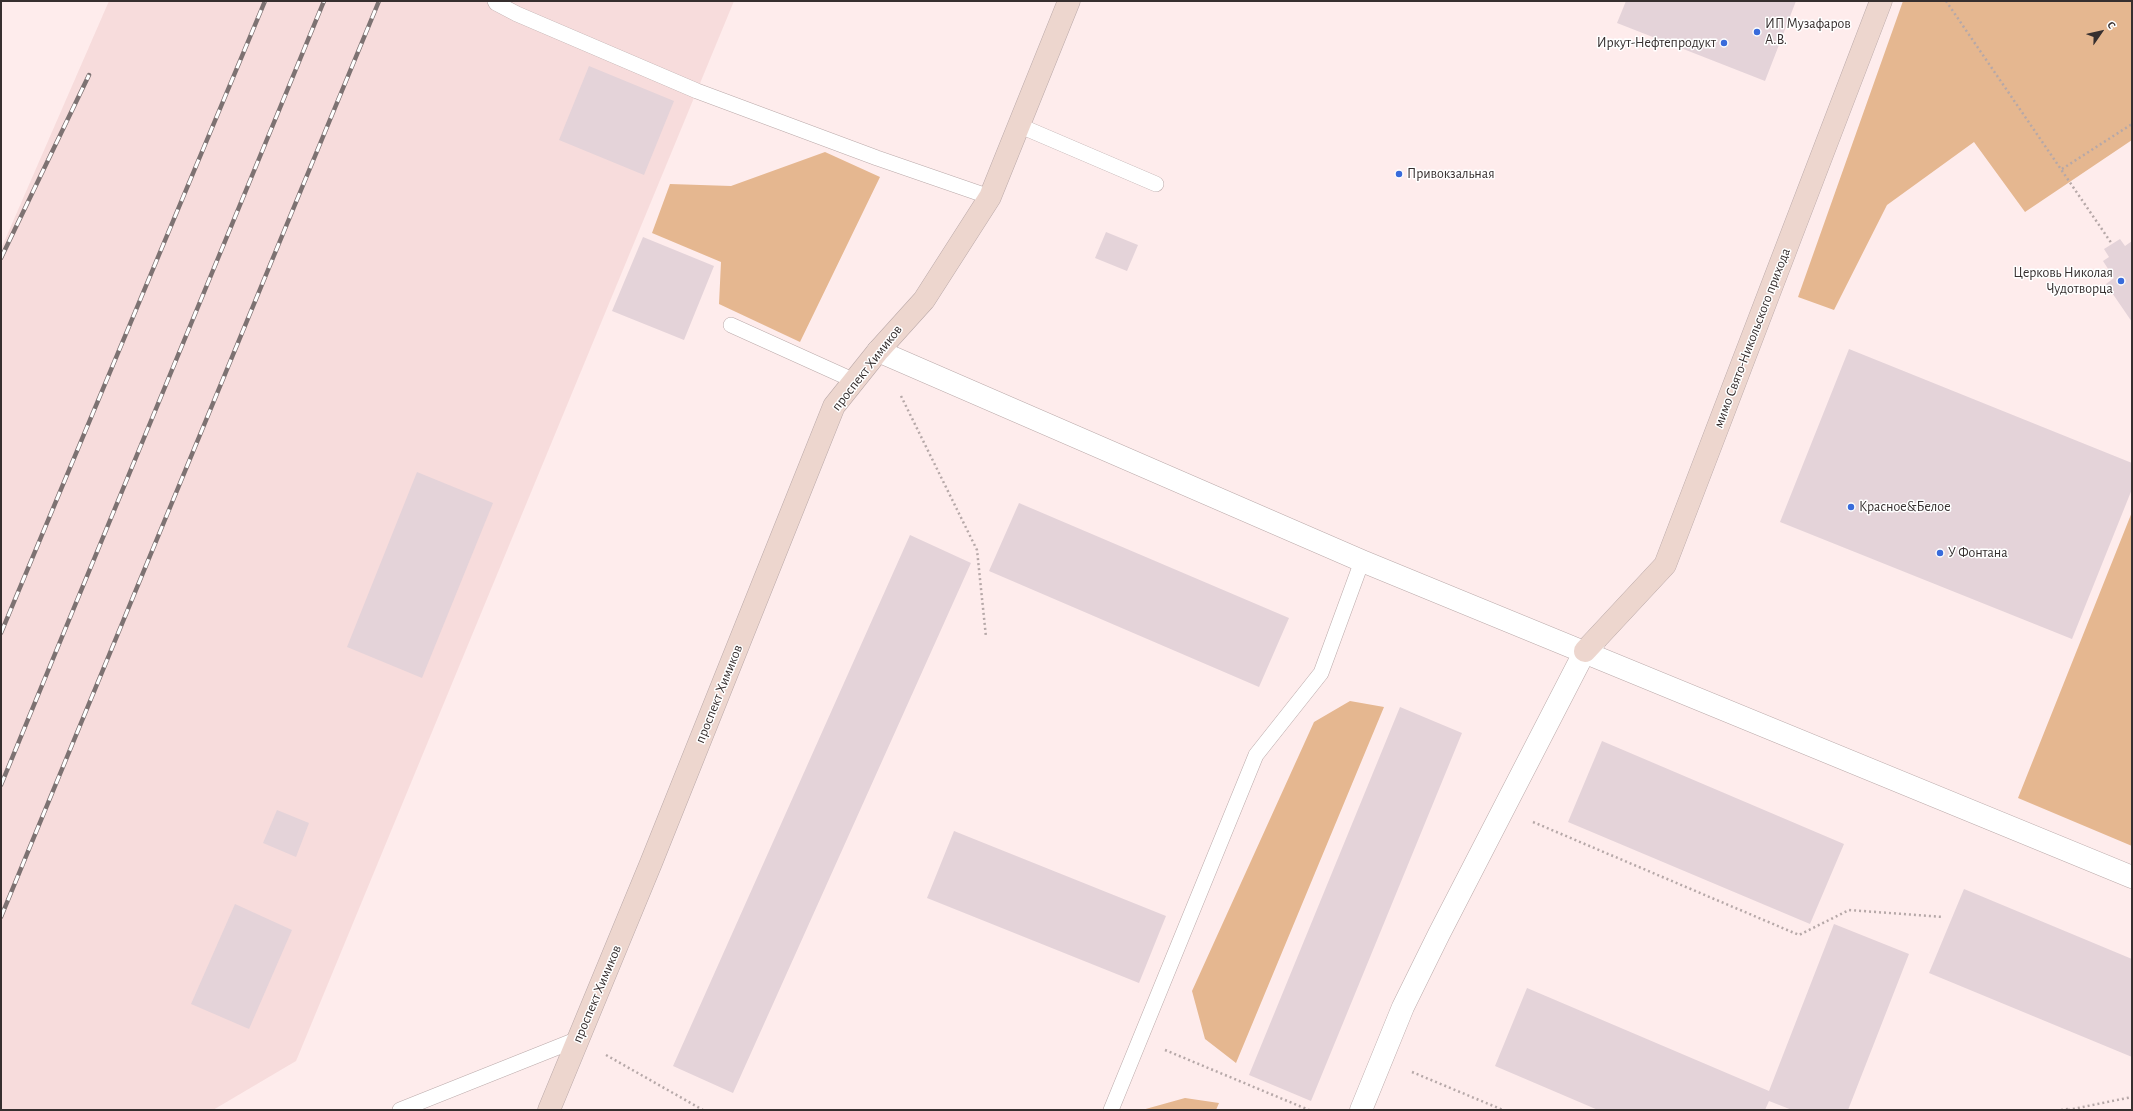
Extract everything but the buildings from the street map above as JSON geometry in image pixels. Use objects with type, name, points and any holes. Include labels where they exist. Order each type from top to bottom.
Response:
[{"type":"street","name":"проспект Химиков","points":[[548,1110],[654,856],[834,406],[878,351],[924,300],[990,196],[1069,1]]},
{"type":"street","points":[[1361,1110],[1403,1007],[1585,652],[1665,565],[1881,1]]},
{"type":"street","points":[[878,351],[1362,561],[2132,877]]},
{"type":"lane","points":[[496,1],[496,3],[517,14],[696,91],[877,158],[990,196]]},
{"type":"lane","points":[[1018,125],[1156,184]]},
{"type":"lane","points":[[731,325],[855,381]]},
{"type":"lane","points":[[1111,1110],[1256,755],[1321,673],[1362,561]]},
{"type":"lane","points":[[400,1110],[578,1039]]},
{"type":"path","points":[[1946,1],[2112,244]]},
{"type":"path","points":[[2062,169],[2132,124]]},
{"type":"path","points":[[878,351],[977,550],[986,637]]},
{"type":"path","points":[[1504,809],[1799,935],[1849,910],[1943,917]]},
{"type":"path","points":[[578,1039],[703,1110]]},
{"type":"path","points":[[1140,1040],[1309,1110]]},
{"type":"path","points":[[1382,1059],[1504,1110]]},
{"type":"path","points":[[2061,1110],[2068,1110],[2132,1097]]},
{"type":"shaded area","points":[[109,1],[734,1],[296,1061],[213,1110],[1,1110],[1,249]]},
{"type":"shaded area","points":[[1903,1],[2132,1],[2132,140],[2025,212],[1974,142],[1887,205],[1834,310],[1798,297]]},
{"type":"shaded area","points":[[825,152],[880,177],[800,342],[719,304],[721,262],[652,233],[670,184],[731,186]]},
{"type":"shaded area","points":[[2132,512],[2132,846],[2018,798]]},
{"type":"shaded area","points":[[1350,701],[1384,707],[1236,1063],[1205,1039],[1192,991],[1314,722]]},
{"type":"shaded area","points":[[1185,1098],[1219,1103],[1216,1110],[1142,1110]]},
{"type":"railway","points":[[1,633],[265,1]]},
{"type":"railway","points":[[1,785],[324,1]]},
{"type":"railway","points":[[1,917],[379,1]]},
{"type":"railway","points":[[1,258],[89,75]]},
{"type":"place","name":"ИП Музафаров А.В.","points":[[1757,32]]},
{"type":"place","name":"Иркут-Нефтепродукт","points":[[1724,43]]},
{"type":"place","name":"Привокзальная","points":[[1399,174]]},
{"type":"place","name":"Церковь Николая Чудотворца","points":[[2121,281]]},
{"type":"place","name":"Красное&Белое","points":[[1851,507]]},
{"type":"place","name":"У Фонтана","points":[[1940,553]]}]
